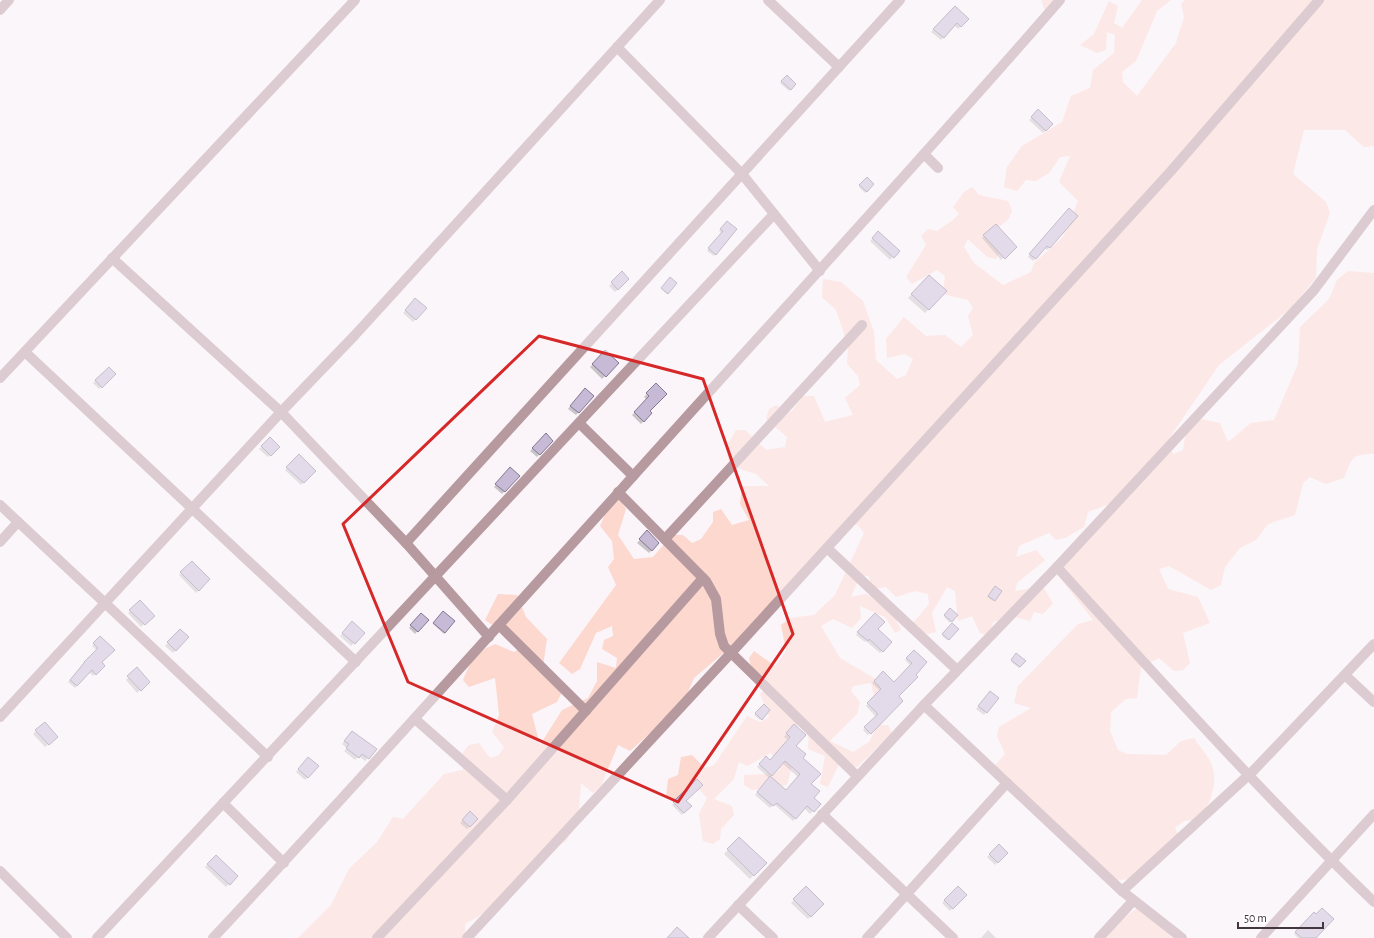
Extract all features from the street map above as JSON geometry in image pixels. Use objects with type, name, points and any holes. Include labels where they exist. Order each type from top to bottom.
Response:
[{"type":"street","points":[[0,10],[9,0]]},
{"type":"street","points":[[0,378],[355,0]]},
{"type":"street","points":[[0,717],[281,412],[355,335],[660,0]]},
{"type":"street","points":[[768,0],[839,68]]},
{"type":"street","points":[[406,544],[900,0]]},
{"type":"street","points":[[213,938],[284,863],[618,492],[820,271],[1060,0]]},
{"type":"street","points":[[467,938],[731,653],[1171,171],[1319,0]]},
{"type":"street","points":[[617,46],[742,174],[820,271]]},
{"type":"street","points":[[924,154],[938,168]]},
{"type":"street","points":[[708,938],[857,776],[1057,567],[1314,290],[1374,210]]},
{"type":"street","points":[[97,938],[268,757],[774,214]]},
{"type":"street","points":[[112,258],[281,412],[406,544],[489,637]]},
{"type":"street","points":[[665,539],[862,325]]},
{"type":"street","points":[[24,352],[356,662]]},
{"type":"street","points":[[579,423],[633,476]]},
{"type":"street","points":[[618,492],[703,578],[711,588],[716,598],[720,634],[724,646],[857,776]]},
{"type":"street","points":[[0,505],[106,603],[268,757]]},
{"type":"street","points":[[0,542],[18,522]]},
{"type":"street","points":[[827,548],[957,670]]},
{"type":"street","points":[[1057,567],[1248,776],[1332,862],[1374,902]]},
{"type":"street","points":[[377,938],[507,800],[703,578]]},
{"type":"street","points":[[499,625],[586,711]]},
{"type":"street","points":[[1122,891],[1248,776],[1374,644]]},
{"type":"street","points":[[1345,675],[1374,702]]},
{"type":"street","points":[[924,705],[1133,901],[1182,938]]},
{"type":"street","points":[[415,719],[507,800]]},
{"type":"street","points":[[867,938],[1007,783]]},
{"type":"street","points":[[223,803],[284,863]]},
{"type":"street","points":[[822,814],[953,938]]},
{"type":"street","points":[[1261,938],[1332,862],[1374,814]]},
{"type":"street","points":[[0,871],[67,938]]},
{"type":"street","points":[[1099,938],[1133,901]]},
{"type":"street","points":[[738,905],[773,938]]},
{"type":"highlighted area","points":[[539,336],[703,379],[793,634],[678,802],[408,682],[343,524]]},
{"type":"shaded area","points":[[1041,0],[1058,0],[1045,11]]},
{"type":"shaded area","points":[[1142,0],[1171,0],[1157,11],[1136,61],[1122,72],[1123,82],[1137,96],[1176,43],[1184,17],[1181,4],[1185,0],[1374,0],[1374,146],[1364,147],[1345,130],[1304,130],[1293,174],[1326,202],[1330,213],[1317,249],[1316,278],[1290,309],[1219,365],[1170,437],[1167,446],[1174,454],[1183,450],[1186,431],[1201,419],[1220,423],[1228,442],[1251,423],[1274,420],[1298,364],[1300,327],[1329,299],[1337,280],[1348,271],[1374,273],[1374,454],[1366,454],[1353,458],[1344,478],[1326,484],[1310,477],[1303,483],[1295,515],[1268,524],[1256,540],[1240,548],[1225,567],[1221,585],[1211,590],[1169,566],[1159,569],[1168,589],[1198,597],[1210,623],[1183,633],[1190,663],[1183,670],[1174,671],[1159,658],[1141,667],[1137,698],[1126,699],[1111,712],[1110,731],[1118,750],[1127,754],[1166,755],[1181,741],[1194,738],[1211,763],[1214,778],[1214,785],[1210,799],[1201,819],[1184,821],[1175,828],[1179,837],[1129,879],[1117,880],[1061,828],[1001,785],[992,769],[1005,754],[997,736],[999,727],[1031,708],[1014,703],[1018,686],[1078,624],[1093,620],[1057,574],[1112,503],[1088,512],[1084,527],[1065,538],[1056,540],[1049,533],[1019,546],[1016,557],[1036,550],[1045,560],[1017,583],[1015,591],[1043,587],[1053,603],[1043,614],[1034,612],[1030,621],[1013,616],[993,622],[989,636],[980,633],[972,616],[958,621],[955,591],[947,587],[932,613],[936,632],[918,636],[913,623],[929,604],[928,594],[915,591],[896,597],[886,587],[872,589],[869,576],[860,576],[851,597],[866,594],[888,603],[901,630],[895,633],[885,617],[860,606],[861,618],[852,628],[833,619],[821,626],[840,658],[879,681],[881,690],[874,696],[871,683],[853,686],[851,691],[860,702],[857,714],[830,741],[853,752],[869,742],[878,725],[888,725],[892,733],[857,767],[840,762],[828,787],[820,784],[825,756],[808,749],[809,731],[803,723],[794,727],[780,751],[792,766],[787,785],[752,790],[744,785],[744,775],[773,774],[780,769],[771,753],[747,766],[739,762],[734,779],[714,799],[732,806],[734,815],[721,829],[720,839],[713,844],[703,841],[699,814],[707,798],[700,790],[675,800],[666,797],[668,779],[678,775],[681,757],[692,755],[705,768],[714,765],[747,716],[760,722],[769,717],[760,694],[767,687],[765,678],[751,667],[749,658],[754,651],[775,666],[786,651],[781,625],[790,618],[814,615],[835,595],[864,533],[858,525],[849,525],[785,601],[694,678],[683,704],[630,751],[618,745],[601,786],[593,793],[581,783],[578,820],[566,841],[551,850],[503,902],[465,924],[465,938],[298,938],[331,905],[349,869],[377,842],[393,817],[403,819],[444,774],[463,770],[463,752],[469,745],[479,743],[490,758],[499,755],[504,747],[492,732],[499,715],[495,678],[469,687],[463,680],[471,661],[486,648],[495,644],[514,652],[523,647],[485,620],[498,594],[517,595],[526,617],[547,639],[543,666],[565,686],[557,702],[532,714],[540,745],[562,710],[588,698],[597,681],[597,662],[616,668],[617,658],[602,649],[604,640],[613,636],[612,626],[596,633],[580,669],[572,674],[559,663],[616,585],[608,567],[614,559],[612,541],[600,526],[611,500],[620,500],[626,509],[618,535],[634,559],[653,557],[672,535],[683,535],[692,543],[701,539],[713,522],[713,512],[721,509],[732,525],[749,520],[740,504],[742,486],[769,486],[756,474],[730,466],[726,447],[736,430],[745,430],[766,450],[785,447],[787,437],[766,419],[769,409],[777,405],[783,413],[792,411],[803,396],[814,396],[825,422],[853,415],[845,398],[860,385],[858,376],[847,364],[848,345],[836,310],[822,297],[823,279],[841,282],[863,301],[874,332],[876,360],[897,379],[906,375],[913,359],[905,354],[887,358],[886,339],[904,317],[926,336],[945,335],[961,347],[973,335],[968,316],[973,308],[968,300],[943,294],[945,276],[937,270],[912,284],[906,277],[926,245],[921,236],[928,229],[937,231],[959,214],[953,207],[964,192],[972,187],[979,195],[1008,201],[1012,211],[1008,220],[987,236],[1000,251],[996,259],[987,257],[968,239],[964,247],[974,263],[1003,285],[1031,272],[1034,263],[1063,237],[1078,201],[1059,182],[1070,156],[1060,157],[1049,173],[1036,181],[1026,180],[1017,191],[1004,187],[1007,167],[1022,146],[1062,122],[1071,96],[1090,88],[1093,70],[1114,53],[1115,35],[1107,32],[1106,50],[1097,53],[1080,45],[1094,34],[1109,1],[1118,6],[1114,23],[1122,28]]},
{"type":"shaded area","points":[[1139,907],[1173,938],[1107,938],[1122,921]]},
{"type":"building","points":[[955,6],[969,19],[961,27],[957,23],[944,38],[933,29]]},
{"type":"building","points":[[787,75],[796,84],[791,90],[781,81]]},
{"type":"building","points":[[1038,109],[1053,124],[1046,131],[1031,117]]},
{"type":"building","points":[[867,177],[874,184],[867,192],[859,185]]},
{"type":"building","points":[[1069,208],[1078,216],[1050,248],[1047,246],[1036,259],[1029,254]]},
{"type":"building","points":[[727,221],[737,229],[716,255],[708,248],[723,231],[720,229]]},
{"type":"building","points":[[996,224],[1017,247],[1005,259],[983,235]]},
{"type":"building","points":[[878,231],[900,251],[894,258],[872,238]]},
{"type":"building","points":[[622,271],[629,279],[618,290],[611,282]]},
{"type":"building","points":[[929,275],[947,291],[929,310],[911,294]]},
{"type":"building","points":[[670,277],[677,283],[668,294],[661,288]]},
{"type":"building","points":[[415,298],[427,308],[416,320],[405,310]]},
{"type":"building","points":[[605,350],[619,363],[606,377],[592,364]]},
{"type":"building","points":[[109,367],[116,374],[102,388],[95,380]]},
{"type":"building","points":[[656,383],[667,394],[650,411],[652,413],[644,422],[634,412],[649,396],[646,393]]},
{"type":"building","points":[[585,388],[594,396],[579,413],[570,406]]},
{"type":"building","points":[[546,433],[553,441],[540,455],[532,448]]},
{"type":"building","points":[[270,437],[280,447],[271,456],[261,446]]},
{"type":"building","points":[[299,454],[316,471],[304,483],[286,467]]},
{"type":"building","points":[[510,467],[520,476],[505,492],[495,484]]},
{"type":"building","points":[[647,530],[659,543],[652,551],[639,539]]},
{"type":"building","points":[[192,561],[210,579],[199,591],[180,572]]},
{"type":"building","points":[[995,586],[1002,591],[995,601],[988,596]]},
{"type":"building","points":[[140,600],[155,616],[145,625],[129,610]]},
{"type":"building","points":[[950,608],[958,615],[952,622],[944,615]]},
{"type":"building","points":[[443,611],[455,621],[445,633],[433,623]]},
{"type":"building","points":[[421,613],[429,620],[418,632],[410,625]]},
{"type":"building","points":[[875,613],[885,622],[878,629],[892,642],[883,652],[869,639],[868,641],[857,632]]},
{"type":"building","points":[[352,621],[365,633],[355,644],[342,633]]},
{"type":"building","points":[[952,623],[959,629],[949,640],[942,634]]},
{"type":"building","points":[[180,629],[189,637],[176,651],[167,642]]},
{"type":"building","points":[[100,636],[115,650],[102,662],[105,666],[96,675],[92,670],[77,686],[70,680],[84,662],[98,648],[93,643]]},
{"type":"building","points":[[914,650],[927,662],[916,675],[918,677],[899,696],[903,701],[871,734],[864,727],[878,714],[867,703],[881,689],[874,681],[883,671],[894,682],[912,663],[906,658]]},
{"type":"building","points":[[1016,653],[1026,661],[1020,667],[1011,660]]},
{"type":"building","points":[[137,667],[150,682],[141,691],[127,676]]},
{"type":"building","points":[[990,691],[999,698],[987,713],[978,706]]},
{"type":"building","points":[[764,704],[770,710],[762,720],[755,713]]},
{"type":"building","points":[[45,722],[58,737],[49,745],[35,730]]},
{"type":"building","points":[[794,724],[806,735],[796,746],[806,754],[803,758],[821,774],[811,784],[820,791],[814,798],[821,804],[814,812],[807,806],[796,819],[777,803],[773,806],[757,792],[770,776],[786,790],[800,774],[785,761],[772,776],[759,764],[766,756],[770,760],[790,737],[786,733]]},
{"type":"building","points":[[352,731],[377,749],[369,759],[362,754],[359,758],[346,748],[349,744],[344,741]]},
{"type":"building","points":[[308,757],[319,766],[308,778],[298,769]]},
{"type":"building","points":[[697,779],[703,785],[686,801],[692,806],[684,813],[673,802]]},
{"type":"building","points":[[470,811],[478,819],[470,827],[462,820]]},
{"type":"building","points":[[739,837],[767,863],[754,876],[727,849]]},
{"type":"building","points":[[999,844],[1008,853],[998,863],[989,854]]},
{"type":"building","points":[[216,855],[238,876],[230,885],[207,864]]},
{"type":"building","points":[[806,886],[824,904],[811,917],[793,899]]},
{"type":"building","points":[[958,886],[967,895],[953,909],[944,900]]},
{"type":"building","points":[[1322,908],[1334,919],[1316,938],[1302,938],[1295,932],[1314,912],[1316,914]]},
{"type":"building","points":[[677,927],[689,938],[667,938]]}]
